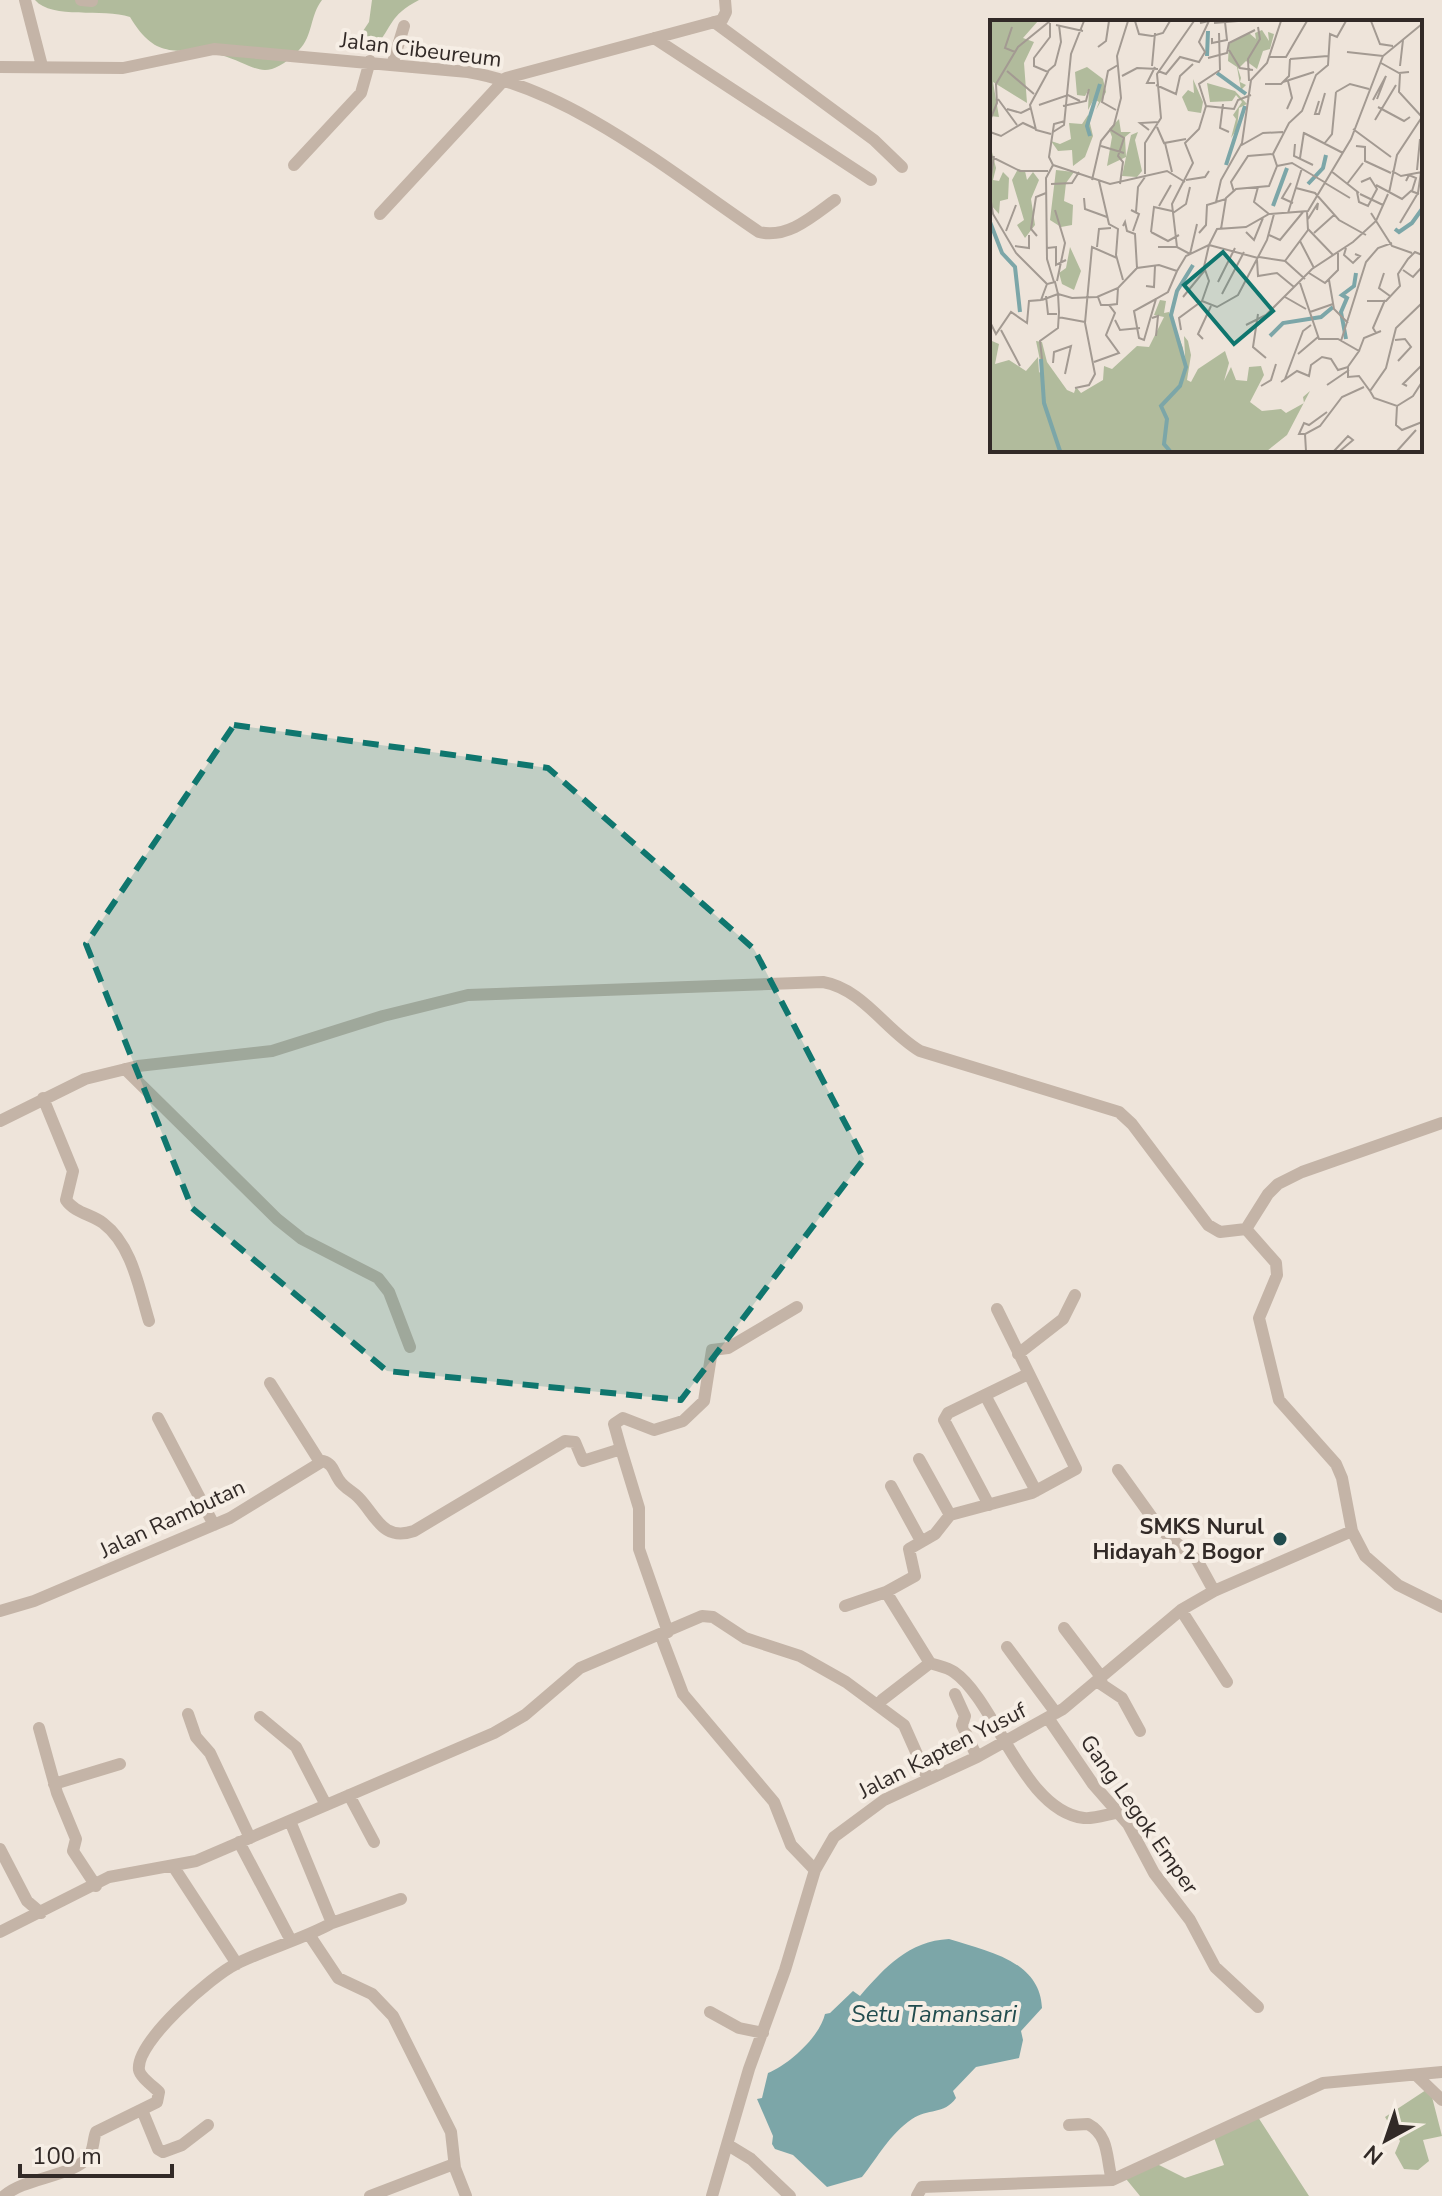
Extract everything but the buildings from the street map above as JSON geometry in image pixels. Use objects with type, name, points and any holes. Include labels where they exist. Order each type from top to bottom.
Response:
[{"type":"street","points":[[25,0],[42,66]]},
{"type":"street","points":[[380,214],[506,78],[714,22],[725,17],[725,0]]},
{"type":"street","points":[[714,22],[874,140],[902,167]]},
{"type":"street","points":[[393,62],[404,26]]},
{"type":"street","points":[[654,38],[871,180]]},
{"type":"street","name":"Jalan Cibeureum","points":[[0,67],[123,68],[214,49],[393,62],[506,78],[608,130],[759,232],[773,234],[797,227],[835,200]]},
{"type":"street","points":[[294,165],[361,93],[370,61]]},
{"type":"street","points":[[0,1121],[85,1079],[125,1069],[272,1051],[383,1016],[468,995],[823,982],[852,993],[894,1033],[920,1051],[1119,1112],[1208,1225],[1220,1232],[1246,1229]]},
{"type":"street","points":[[125,1069],[277,1219],[302,1239],[378,1278],[389,1292],[410,1347]]},
{"type":"street","points":[[43,1098],[73,1171],[66,1200],[71,1207],[101,1221],[119,1238],[130,1259],[149,1321]]},
{"type":"street","points":[[1246,1229],[1278,1184],[1302,1172],[1442,1123]]},
{"type":"street","points":[[1246,1229],[1276,1263],[1277,1275],[1259,1318],[1279,1400],[1336,1464],[1342,1478],[1352,1531],[1377,1568],[1398,1585],[1442,1607]]},
{"type":"street","points":[[1018,1354],[1063,1319],[1075,1295]]},
{"type":"street","points":[[797,1307],[728,1348],[712,1350],[704,1401],[683,1421],[654,1430],[623,1418],[614,1424],[639,1508],[639,1549],[683,1694],[771,1798],[791,1845],[815,1870]]},
{"type":"street","points":[[845,1606],[886,1592],[915,1576],[908,1553],[935,1534],[950,1515],[1036,1491],[1076,1469],[997,1309]]},
{"type":"street","points":[[989,1505],[944,1420],[948,1413],[1028,1374]]},
{"type":"street","points":[[270,1383],[320,1462],[331,1464],[342,1485],[361,1500],[374,1520],[394,1533],[414,1531],[565,1441],[575,1442],[583,1461],[621,1449]]},
{"type":"street","points":[[985,1395],[1036,1491]]},
{"type":"street","points":[[158,1418],[214,1525]]},
{"type":"street","points":[[919,1459],[950,1515]]},
{"type":"street","name":"Jalan Rambutan","points":[[0,1611],[34,1601],[214,1525],[320,1462]]},
{"type":"street","points":[[1118,1470],[1161,1530],[1197,1560],[1214,1591]]},
{"type":"street","points":[[891,1486],[921,1541]]},
{"type":"street","name":"Jalan Kapten Yusuf","points":[[712,2196],[815,1870],[827,1845],[856,1817],[1052,1716],[1100,1680],[1181,1610],[1214,1591],[1352,1531]]},
{"type":"street","points":[[886,1592],[930,1663],[952,1670],[962,1679],[1037,1787],[1065,1812],[1090,1819],[1115,1813]]},
{"type":"street","points":[[1181,1610],[1227,1682]]},
{"type":"street","points":[[0,1932],[115,1875],[173,1866],[245,1840],[494,1733],[525,1715],[580,1668],[708,1615],[745,1638],[800,1656],[846,1682],[904,1725],[928,1779]]},
{"type":"street","points":[[1064,1628],[1100,1680],[1122,1698],[1140,1731]]},
{"type":"street","name":"Gang Legok Emper","points":[[1007,1647],[1115,1813],[1128,1824],[1154,1873],[1190,1920],[1215,1967],[1258,2007]]},
{"type":"street","points":[[882,1700],[930,1663]]},
{"type":"street","points":[[955,1694],[965,1716],[962,1725],[977,1757]]},
{"type":"street","points":[[188,1714],[196,1737],[210,1753],[288,1935]]},
{"type":"street","points":[[260,1717],[296,1747],[326,1805]]},
{"type":"street","points":[[39,1728],[54,1784],[76,1839],[73,1851],[96,1886]]},
{"type":"street","points":[[54,1784],[120,1764]]},
{"type":"street","points":[[349,1795],[374,1842]]},
{"type":"street","points":[[290,1821],[332,1923]]},
{"type":"street","points":[[0,1849],[27,1901],[41,1913]]},
{"type":"street","points":[[173,1866],[237,1964]]},
{"type":"street","points":[[4,2196],[17,2187],[82,2163],[92,2151],[96,2132],[142,2110],[160,2097],[139,2071],[150,2042],[198,1991],[237,1964],[310,1936],[332,1923],[401,1899]]},
{"type":"street","points":[[310,1936],[338,1978],[372,1994],[393,2016],[451,2132],[454,2164],[466,2196]]},
{"type":"street","points":[[710,2012],[739,2028],[763,2033]]},
{"type":"street","points":[[917,2196],[922,2187],[1112,2180],[1315,2086],[1442,2072]]},
{"type":"street","points":[[1416,2075],[1442,2100]]},
{"type":"street","points":[[142,2110],[161,2152],[182,2145],[208,2125]]},
{"type":"street","points":[[1069,2125],[1088,2124],[1100,2133],[1107,2149],[1112,2180]]},
{"type":"street","points":[[728,2145],[751,2159],[790,2196]]},
{"type":"street","points":[[370,2196],[454,2164]]},
{"type":"highlighted area","points":[[234,725],[548,768],[754,949],[864,1159],[681,1400],[387,1371],[192,1208],[86,944]]},
{"type":"green space","points":[[35,0],[322,0],[304,44],[287,61],[268,70],[220,55],[159,47],[140,32],[130,17],[53,10]]},
{"type":"green space","points":[[372,0],[419,0],[396,16],[374,48],[359,37],[369,22]]},
{"type":"green space","points":[[1426,2090],[1432,2097],[1442,2136],[1423,2140],[1429,2161],[1418,2170],[1404,2169],[1395,2153],[1400,2141],[1385,2117]]},
{"type":"green space","points":[[1256,2114],[1309,2196],[1140,2196],[1122,2174],[1149,2160],[1185,2178],[1224,2165],[1212,2132]]},
{"type":"water","name":"Setu Tamansari","points":[[949,1939],[1009,1960],[1032,1979],[1042,2008],[1021,2031],[1023,2040],[1019,2058],[976,2067],[953,2091],[956,2098],[951,2103],[904,2125],[862,2177],[827,2187],[793,2155],[775,2149],[772,2144],[773,2136],[757,2099],[762,2098],[768,2073],[803,2048],[817,2031],[825,2014],[830,2013],[853,1991],[860,1996],[879,1975],[910,1950]]},
{"type":"place","name":"SMKS Nurul Hidayah 2 Bogor","points":[[1280,1539]]}]
